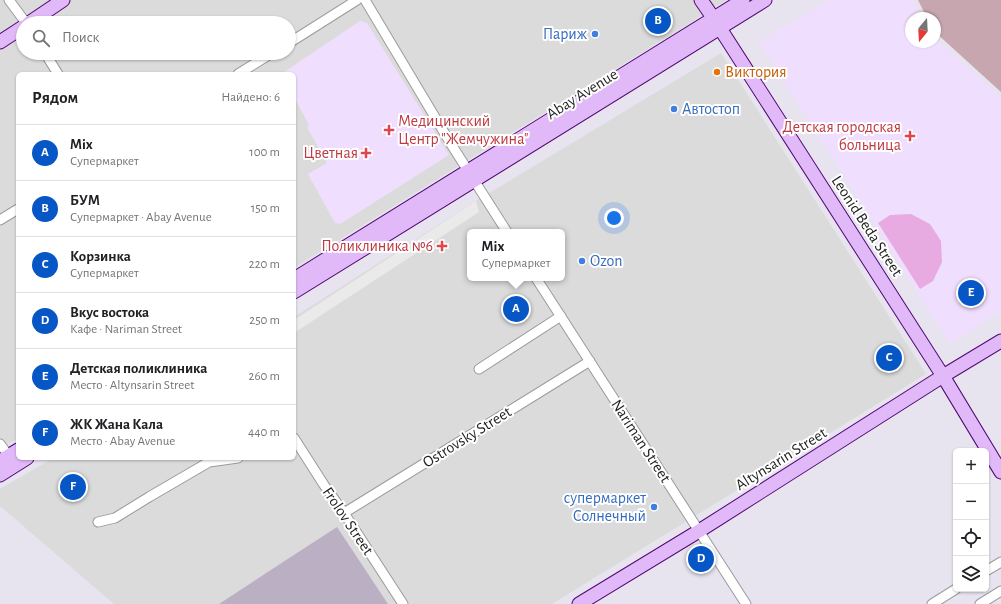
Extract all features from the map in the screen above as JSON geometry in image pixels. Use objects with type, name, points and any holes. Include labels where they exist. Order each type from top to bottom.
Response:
[{"type":"street","points":[[9,0],[21,16]]},
{"type":"street","points":[[39,16],[63,0]]},
{"type":"street","points":[[296,38],[357,0]]},
{"type":"street","points":[[365,0],[471,176],[505,229]]},
{"type":"street","name":"Leonid Beda Street","points":[[701,0],[943,376],[1001,472]]},
{"type":"street","name":"Abay Avenue","points":[[717,23],[743,0]]},
{"type":"street","name":"Abay Avenue","points":[[296,291],[471,176],[717,23],[765,0]]},
{"type":"street","points":[[0,42],[16,32]]},
{"type":"street","points":[[49,60],[57,72]]},
{"type":"street","points":[[241,72],[261,60]]},
{"type":"street","name":"Abay Avenue","points":[[296,278],[471,176]]},
{"type":"street","points":[[0,220],[16,210]]},
{"type":"street","name":"Nariman Street","points":[[538,281],[746,604]]},
{"type":"street","points":[[479,369],[561,316]]},
{"type":"street","name":"Altynsarin Street","points":[[579,604],[699,531],[943,376],[1001,341]]},
{"type":"street","name":"Ostrovsky Street","points":[[344,512],[590,361]]},
{"type":"street","name":"Frolov Street","points":[[296,441],[324,485],[344,512],[403,604]]},
{"type":"street","points":[[0,444],[9,456]]},
{"type":"street","points":[[0,475],[25,460]]},
{"type":"street","points":[[98,522],[115,518],[209,462],[224,460]]},
{"type":"street","points":[[989,569],[1001,562]]},
{"type":"street","points":[[932,604],[953,591]]},
{"type":"street","points":[[980,604],[1001,591]]},
{"type":"shaded area","points":[[0,0],[727,0],[296,267],[296,72],[16,72],[16,439],[0,449]]},
{"type":"shaded area","name":"Детская городская больница","points":[[828,0],[912,0],[919,12],[905,12],[905,48],[941,48],[941,43],[1001,97],[1001,311],[950,344],[759,42]]},
{"type":"shaded area","points":[[918,0],[1001,0],[1001,92],[941,37],[941,12],[924,12]]},
{"type":"shaded area","points":[[360,21],[367,23],[449,155],[340,224],[335,223],[308,174],[327,163],[307,127],[309,125],[296,101],[296,72],[284,72]]},
{"type":"shaded area","points":[[721,53],[926,374],[552,604],[114,604],[0,506],[0,489],[50,460],[296,460],[296,316],[471,204]]},
{"type":"shaded area","points":[[476,201],[479,212],[296,332],[296,319]]},
{"type":"shaded area","points":[[911,214],[930,224],[941,241],[942,262],[933,281],[920,289],[878,223],[890,215]]},
{"type":"shaded area","points":[[337,527],[388,604],[219,604],[283,562]]},
{"type":"place","name":"БУМ","points":[[658,21]]},
{"type":"place","name":"Париж","points":[[595,34]]},
{"type":"place","name":"Виктория","points":[[717,72]]},
{"type":"place","name":"Автостоп","points":[[674,109]]},
{"type":"place","name":"Медицинский Центр \"Жемчужина\"","points":[[389,130]]},
{"type":"place","name":"Детская городская больница","points":[[910,136]]},
{"type":"place","name":"Цветная","points":[[366,153]]},
{"type":"place","name":"Поликлиника №6","points":[[442,246]]},
{"type":"place","name":"Ozon","points":[[582,261]]},
{"type":"place","name":"Детская поликлиника","points":[[971,293]]},
{"type":"place","name":"Mix","points":[[516,309]]},
{"type":"place","name":"Корзинка","points":[[889,358]]},
{"type":"place","name":"ЖК Жана Кала","points":[[73,487]]},
{"type":"place","name":"супермаркет Солнечный","points":[[654,507]]},
{"type":"place","name":"Вкус востока","points":[[701,559]]}]
